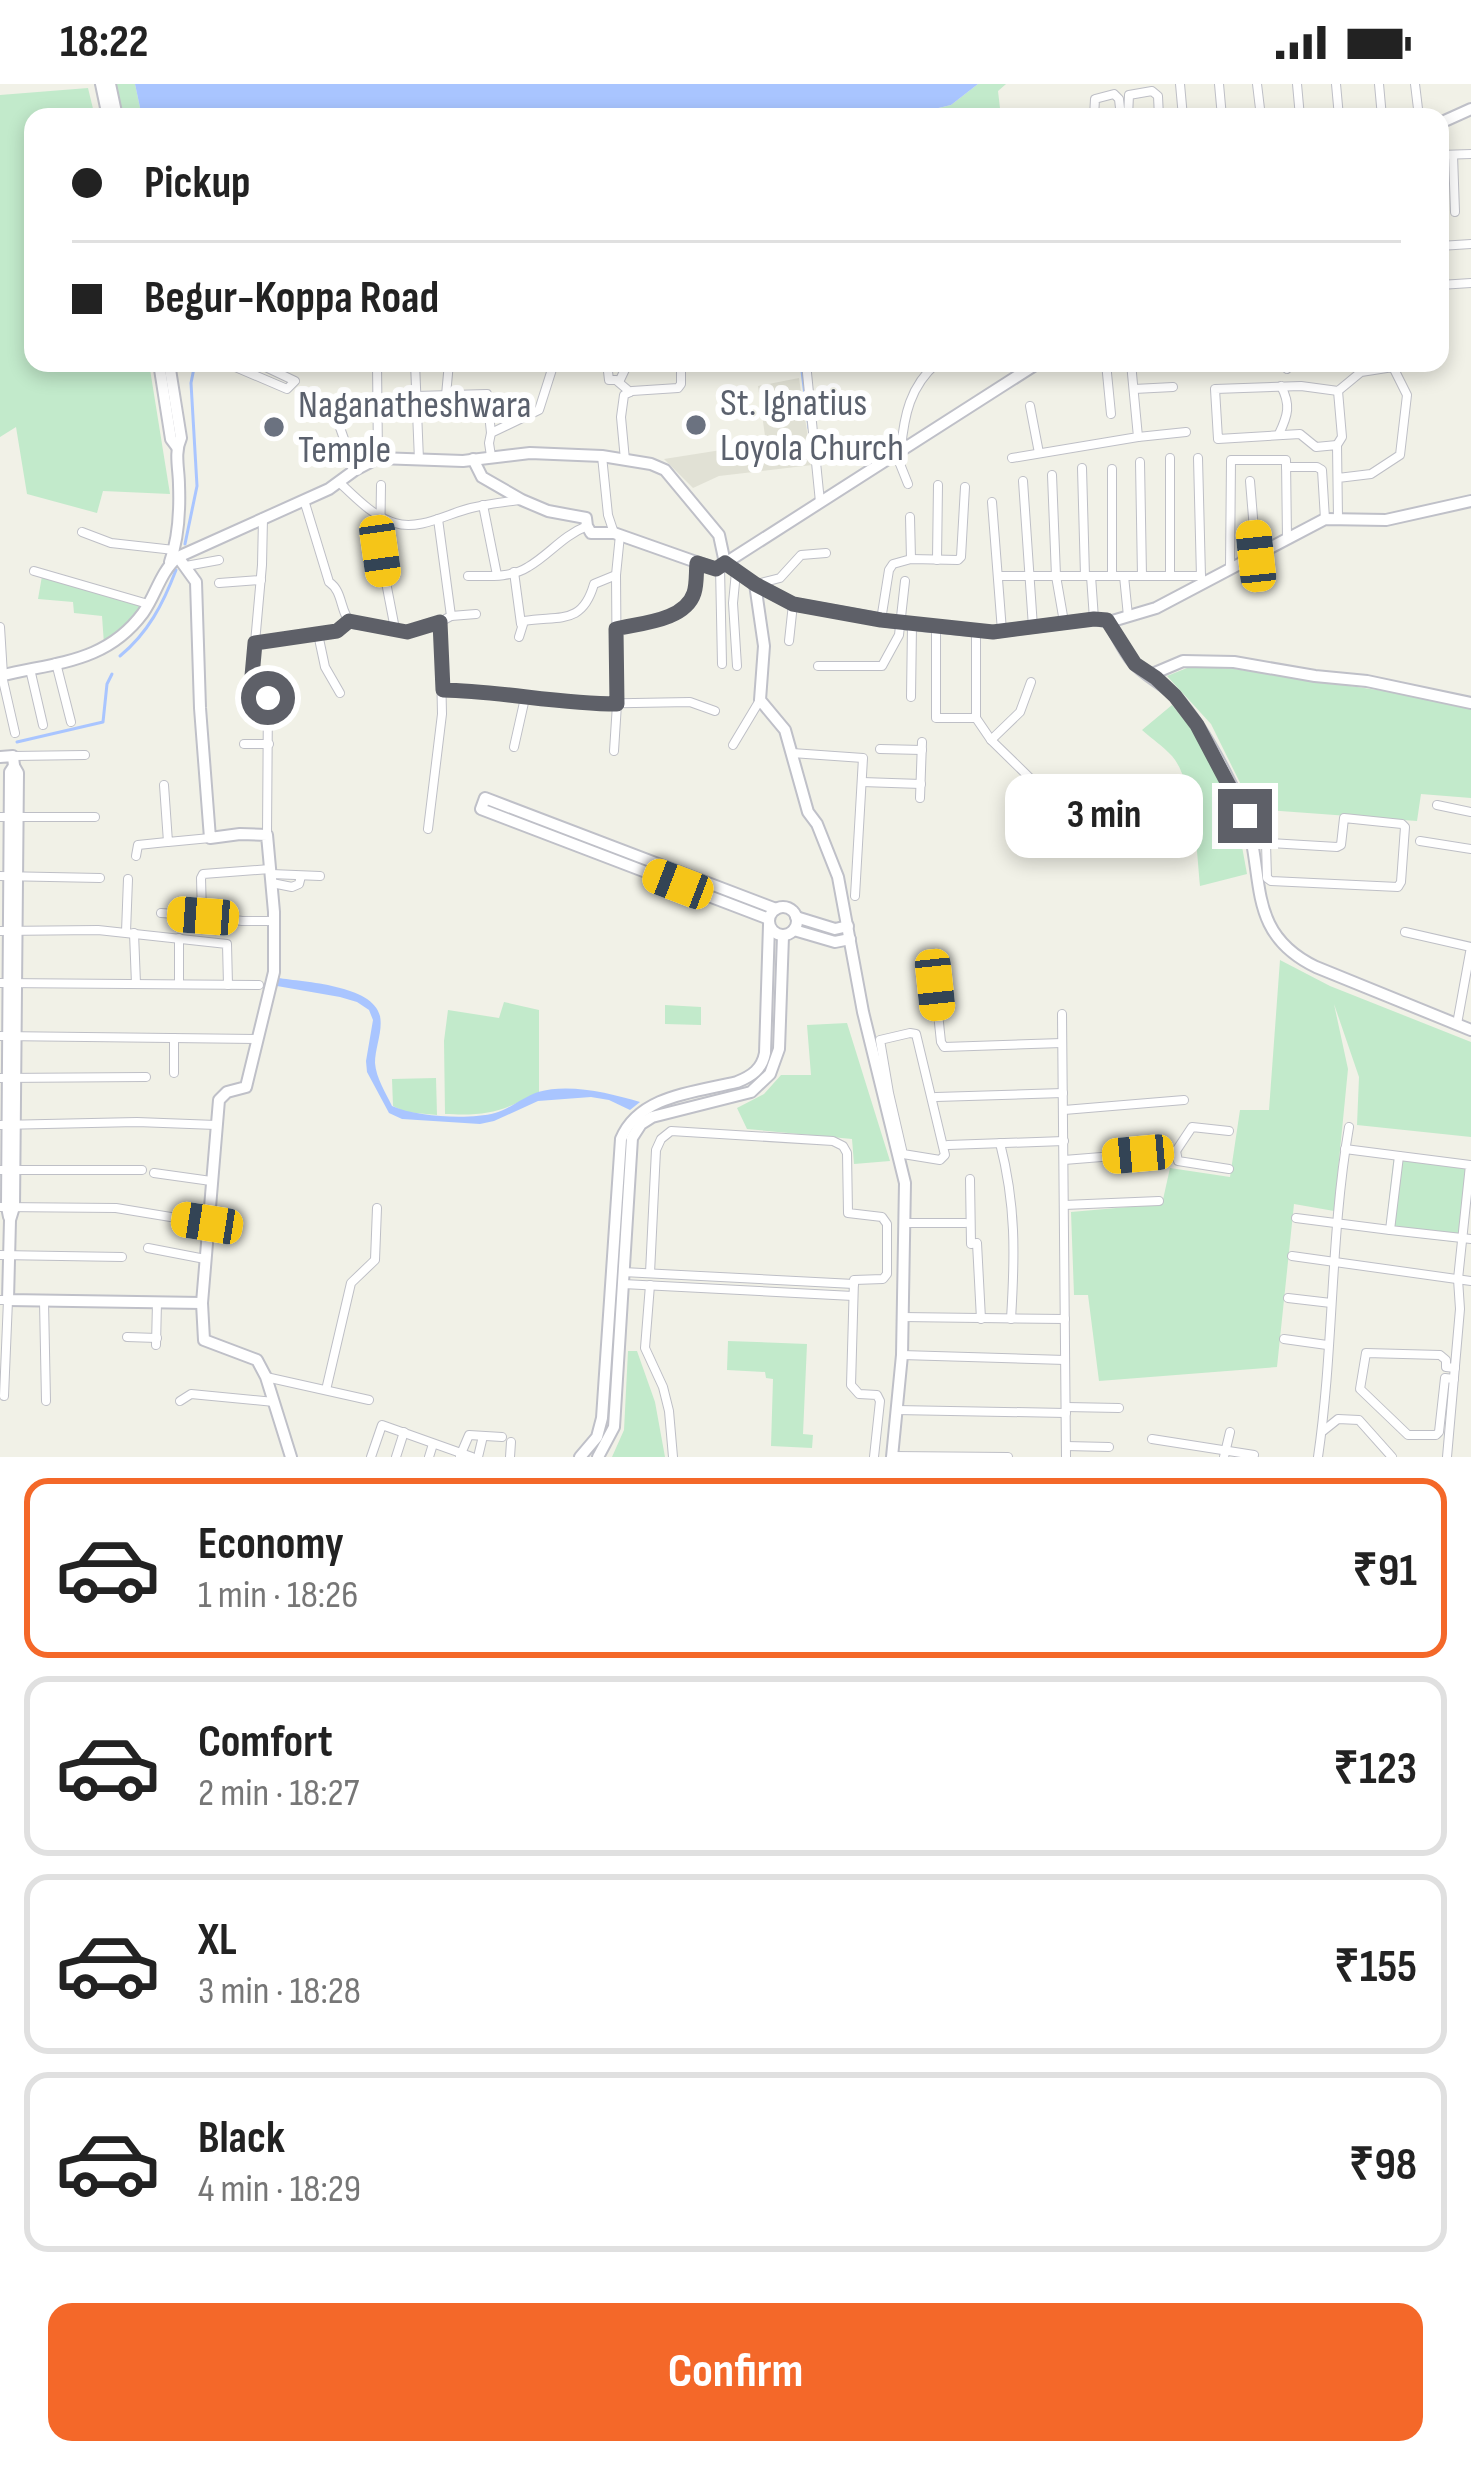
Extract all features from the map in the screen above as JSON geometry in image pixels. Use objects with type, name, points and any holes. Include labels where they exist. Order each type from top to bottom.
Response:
[{"type":"main road","points":[[160,372],[171,439],[177,448]]},
{"type":"main road","points":[[170,372],[181,438],[177,448],[177,560],[196,582],[210,838],[267,836],[274,921],[274,972],[246,1087],[227,1092],[219,1100],[207,1223],[204,1340],[257,1360],[290,1457]]},
{"type":"main road","points":[[473,459],[482,476],[521,500],[586,522],[597,535],[617,534],[716,569],[1024,372]]},
{"type":"main road","points":[[2,675],[99,652],[131,628],[177,560],[340,483],[378,458],[473,459],[530,453],[651,464],[665,470],[719,536],[722,565]]},
{"type":"main road","points":[[722,565],[793,604],[906,624],[976,632],[1094,619],[1109,622],[1156,608],[1201,580],[1331,518],[1386,520],[1471,501]]},
{"type":"main road","points":[[755,584],[764,646],[760,700],[785,730],[808,812],[838,877],[863,1012],[905,1184],[902,1355],[892,1456]]},
{"type":"main road","points":[[1109,622],[1131,660],[1175,696],[1205,739],[1240,804],[1266,916],[1290,953],[1471,1030]]},
{"type":"main road","points":[[1150,675],[1183,661],[1234,662],[1367,681],[1471,704]]},
{"type":"main road","points":[[9,760],[4,1300],[202,1303]]},
{"type":"main road","points":[[485,798],[771,918],[481,809],[485,798]]},
{"type":"main road","points":[[580,1457],[597,1436],[602,1418],[630,1143],[638,1128],[658,1115],[740,1088],[757,1088],[766,1079],[778,1056],[791,927],[788,908],[771,918]]},
{"type":"main road","points":[[771,918],[775,933],[791,927],[835,943],[849,933]]},
{"type":"main road","points":[[740,1088],[764,1058],[771,918]]},
{"type":"main road","points":[[598,1457],[614,1426],[623,1278],[621,1219]]},
{"type":"street","points":[[1127,108],[1129,95],[1152,92],[1158,96],[1159,108]]},
{"type":"street","points":[[1094,108],[1095,99],[1114,94],[1122,108]]},
{"type":"street","points":[[1449,155],[1471,154]]},
{"type":"street","points":[[1453,155],[1455,212]]},
{"type":"street","points":[[248,372],[290,389],[294,380],[277,372]]},
{"type":"street","points":[[377,372],[378,458]]},
{"type":"street","points":[[415,372],[419,460]]},
{"type":"street","points":[[446,395],[448,372]]},
{"type":"street","points":[[491,433],[539,410],[551,372]]},
{"type":"street","points":[[608,372],[609,380],[630,392]]},
{"type":"street","points":[[619,382],[624,372]]},
{"type":"street","points":[[625,460],[624,395],[678,388],[681,372]]},
{"type":"street","points":[[807,372],[820,502]]},
{"type":"street","points":[[908,484],[898,452],[905,411],[928,372]]},
{"type":"street","points":[[1107,372],[1111,413]]},
{"type":"street","points":[[1132,372],[1138,437]]},
{"type":"street","points":[[1337,445],[1316,447],[1300,434],[1218,439],[1215,389],[1301,386],[1338,391],[1361,372]]},
{"type":"street","points":[[1338,478],[1371,474],[1400,455],[1407,395],[1396,372]]},
{"type":"street","points":[[1280,434],[1289,402],[1281,386]]},
{"type":"street","points":[[1134,389],[1173,387]]},
{"type":"street","points":[[1331,518],[1338,478],[1337,445],[1342,437],[1338,391]]},
{"type":"street","points":[[416,396],[488,394],[491,456]]},
{"type":"street","points":[[1030,406],[1040,453]]},
{"type":"street","points":[[338,422],[355,470]]},
{"type":"street","points":[[1012,458],[1186,432]]},
{"type":"street","points":[[602,456],[608,515],[617,534],[614,751]]},
{"type":"street","points":[[1170,458],[1170,576]]},
{"type":"street","points":[[999,576],[1201,580],[1198,458]]},
{"type":"street","points":[[1230,570],[1231,460],[1286,460],[1287,539]]},
{"type":"street","points":[[1140,462],[1142,576]]},
{"type":"street","points":[[1286,467],[1322,470],[1331,518]]},
{"type":"street","points":[[1082,468],[1094,619]]},
{"type":"street","points":[[1112,470],[1112,576]]},
{"type":"street","points":[[1052,475],[1064,622]]},
{"type":"street","points":[[1023,481],[1033,627]]},
{"type":"street","points":[[1250,481],[1256,556]]},
{"type":"street","points":[[340,483],[382,516],[404,525],[521,500]]},
{"type":"street","points":[[381,485],[380,551],[395,629]]},
{"type":"street","points":[[937,560],[938,485]]},
{"type":"street","points":[[881,620],[891,566],[896,562],[962,557],[965,487]]},
{"type":"street","points":[[304,499],[329,582],[337,587],[352,624],[412,631],[451,616],[476,614]]},
{"type":"street","points":[[992,502],[1002,631]]},
{"type":"street","points":[[484,505],[497,575]]},
{"type":"street","points":[[468,576],[527,569],[586,522],[608,515]]},
{"type":"street","points":[[910,517],[911,560]]},
{"type":"street","points":[[262,518],[252,676],[263,682],[268,698],[267,836]]},
{"type":"street","points":[[438,519],[451,616]]},
{"type":"street","points":[[82,532],[177,560],[218,560]]},
{"type":"street","points":[[755,584],[780,578],[801,554],[826,553]]},
{"type":"street","points":[[616,629],[686,606],[694,593],[697,563]]},
{"type":"street","points":[[722,565],[722,664]]},
{"type":"street","points":[[737,571],[737,666]]},
{"type":"street","points":[[34,572],[148,604]]},
{"type":"street","points":[[514,572],[519,638]]},
{"type":"street","points":[[521,625],[572,616],[589,601],[594,584],[616,575]]},
{"type":"street","points":[[1124,576],[1128,617]]},
{"type":"street","points":[[219,583],[260,580]]},
{"type":"street","points":[[905,581],[911,697]]},
{"type":"street","points":[[789,641],[793,604]]},
{"type":"street","points":[[255,643],[337,631],[349,621]]},
{"type":"street","points":[[428,830],[440,748],[440,622]]},
{"type":"street","points":[[818,666],[879,668],[906,624]]},
{"type":"street","points":[[0,627],[2,675],[16,733]]},
{"type":"street","points":[[935,628],[936,718],[976,718]]},
{"type":"street","points":[[976,632],[976,718],[991,740],[1032,780]]},
{"type":"street","points":[[318,634],[325,667],[340,693]]},
{"type":"street","points":[[56,663],[71,722]]},
{"type":"street","points":[[30,668],[43,725]]},
{"type":"street","points":[[991,740],[1020,712],[1031,682]]},
{"type":"street","points":[[443,690],[579,704],[690,703],[715,710]]},
{"type":"street","points":[[514,747],[525,698]]},
{"type":"street","points":[[733,745],[760,700]]},
{"type":"street","points":[[244,743],[268,744]]},
{"type":"street","points":[[880,749],[922,746],[920,798]]},
{"type":"street","points":[[792,753],[863,758],[855,896]]},
{"type":"street","points":[[9,760],[85,755]]},
{"type":"street","points":[[862,782],[921,784]]},
{"type":"street","points":[[164,785],[168,842]]},
{"type":"street","points":[[1436,806],[1471,812]]},
{"type":"street","points":[[9,817],[95,817]]},
{"type":"street","points":[[1250,842],[1337,847],[1344,818],[1402,824],[1401,882],[1398,886],[1271,880],[1266,843]]},
{"type":"street","points":[[136,856],[138,845],[210,838]]},
{"type":"street","points":[[1420,841],[1471,849]]},
{"type":"street","points":[[203,916],[203,874],[271,876],[292,886],[299,884],[301,876],[320,876]]},
{"type":"street","points":[[9,876],[100,878]]},
{"type":"street","points":[[128,879],[136,984]]},
{"type":"street","points":[[161,913],[274,921]]},
{"type":"street","points":[[8,931],[98,930],[226,944],[228,985]]},
{"type":"street","points":[[1405,932],[1471,947],[1467,995],[1457,1024]]},
{"type":"street","points":[[179,938],[179,984]]},
{"type":"street","points":[[8,983],[259,985]]},
{"type":"street","points":[[935,985],[944,1047],[1062,1043]]},
{"type":"street","points":[[1062,1014],[1066,1457]]},
{"type":"street","points":[[916,1034],[943,1158],[903,1154],[886,1094],[880,1040],[916,1034]]},
{"type":"street","points":[[8,1036],[256,1039]]},
{"type":"street","points":[[174,1038],[174,1073]]},
{"type":"street","points":[[8,1078],[146,1077]]},
{"type":"street","points":[[936,1097],[1063,1093]]},
{"type":"street","points":[[1064,1110],[1184,1100]]},
{"type":"street","points":[[7,1124],[216,1125]]},
{"type":"street","points":[[1229,1131],[1192,1127],[1176,1151],[1178,1161],[1229,1169]]},
{"type":"street","points":[[1318,1457],[1348,1127]]},
{"type":"street","points":[[650,1274],[656,1150],[671,1131],[833,1141],[843,1146],[848,1213],[881,1217],[887,1224],[887,1274],[883,1279],[854,1280],[853,1296],[851,1385],[859,1394],[877,1395],[880,1401],[874,1457]]},
{"type":"street","points":[[948,1145],[1064,1141]]},
{"type":"street","points":[[1000,1143],[1013,1199],[1016,1246],[1011,1319]]},
{"type":"street","points":[[1345,1149],[1470,1165],[1466,1239],[1458,1279],[1460,1309],[1450,1373],[1439,1432],[1408,1435],[1360,1389],[1366,1353],[1442,1356],[1450,1373],[1447,1457]]},
{"type":"street","points":[[1064,1160],[1176,1151]]},
{"type":"street","points":[[1390,1229],[1399,1156]]},
{"type":"street","points":[[7,1170],[142,1170]]},
{"type":"street","points":[[154,1173],[211,1181]]},
{"type":"street","points":[[970,1179],[971,1244],[977,1244],[981,1319]]},
{"type":"street","points":[[1064,1205],[1159,1201]]},
{"type":"street","points":[[8,1210],[116,1208],[207,1223]]},
{"type":"street","points":[[326,1390],[351,1283],[375,1260],[377,1208]]},
{"type":"street","points":[[1296,1218],[1466,1239]]},
{"type":"street","points":[[905,1223],[965,1222]]},
{"type":"street","points":[[148,1248],[205,1258]]},
{"type":"street","points":[[4,1255],[122,1257]]},
{"type":"street","points":[[1292,1256],[1471,1281]]},
{"type":"street","points":[[623,1278],[650,1274],[853,1296]]},
{"type":"street","points":[[623,1278],[650,1285],[686,1281],[854,1284]]},
{"type":"street","points":[[650,1285],[646,1348],[669,1411],[673,1457]]},
{"type":"street","points":[[1288,1298],[1331,1303]]},
{"type":"street","points":[[4,1300],[4,1396]]},
{"type":"street","points":[[44,1301],[46,1401]]},
{"type":"street","points":[[127,1337],[156,1342],[157,1302]]},
{"type":"street","points":[[902,1317],[1065,1319]]},
{"type":"street","points":[[1284,1339],[1327,1345]]},
{"type":"street","points":[[902,1355],[1065,1360]]},
{"type":"street","points":[[266,1377],[369,1400]]},
{"type":"street","points":[[180,1401],[190,1394],[274,1402]]},
{"type":"street","points":[[896,1410],[1119,1408]]},
{"type":"street","points":[[1322,1432],[1338,1419],[1359,1420],[1392,1457]]},
{"type":"street","points":[[371,1457],[382,1425],[475,1457],[483,1436]]},
{"type":"street","points":[[396,1457],[404,1432]]},
{"type":"street","points":[[1225,1454],[1230,1432]]},
{"type":"street","points":[[460,1455],[469,1435],[507,1440],[510,1457]]},
{"type":"street","points":[[1152,1439],[1254,1455]]},
{"type":"street","points":[[429,1457],[434,1444]]},
{"type":"street","points":[[1066,1446],[1109,1447]]},
{"type":"street","points":[[892,1456],[1008,1457]]},
{"type":"shaded area","points":[[799,378],[812,465],[719,476],[693,488],[664,459],[766,443],[758,386]]},
{"type":"green space","points":[[115,84],[135,84],[140,108],[120,108]]},
{"type":"green space","points":[[978,84],[1006,84],[998,91],[1000,108],[938,108],[951,105]]},
{"type":"green space","points":[[88,88],[93,108],[24,108],[24,372],[150,372],[170,494],[103,491],[97,513],[27,494],[16,427],[0,437],[0,95]]},
{"type":"green space","points":[[42,576],[143,605],[104,644],[102,616],[74,613],[73,602],[38,599]]},
{"type":"green space","points":[[1192,666],[1398,693],[1471,709],[1471,798],[1421,794],[1417,821],[1253,809],[1211,724],[1167,676]]},
{"type":"green space","points":[[1172,705],[1193,731],[1235,808],[1247,874],[1200,886],[1185,782],[1172,756],[1142,730]]},
{"type":"green space","points":[[1280,960],[1330,986],[1471,1042],[1471,1137],[1357,1125],[1359,1077],[1334,1004],[1348,1069],[1334,1211],[1294,1204],[1277,1367],[1099,1381],[1088,1295],[1074,1295],[1071,1212],[1162,1204],[1170,1168],[1230,1177],[1240,1110],[1269,1110]]},
{"type":"green space","points":[[504,1002],[539,1010],[539,1092],[494,1111],[445,1114],[448,1010],[499,1018]]},
{"type":"green space","points":[[665,1005],[701,1007],[701,1025],[665,1024]]},
{"type":"green space","points":[[847,1023],[890,1161],[854,1164],[852,1139],[747,1129],[737,1108],[764,1094],[781,1075],[811,1075],[807,1025]]},
{"type":"green space","points":[[436,1078],[437,1115],[393,1106],[392,1079]]},
{"type":"green space","points":[[1394,1154],[1471,1163],[1464,1243],[1385,1234]]},
{"type":"green space","points":[[728,1341],[807,1344],[803,1434],[813,1435],[812,1448],[771,1446],[773,1379],[766,1378],[765,1372],[727,1370]]},
{"type":"green space","points":[[628,1351],[637,1351],[655,1402],[665,1457],[612,1457],[624,1430]]},
{"type":"water","points":[[135,84],[978,84],[951,105],[938,108],[140,108]]},
{"type":"water","points":[[278,978],[352,991],[375,1006],[381,1022],[377,1074],[392,1106],[403,1110],[484,1115],[538,1092],[563,1088],[640,1102],[630,1110],[591,1097],[538,1101],[480,1124],[402,1119],[389,1113],[367,1072],[373,1020],[369,1010],[340,997],[277,986]]},
{"type":"waterway","points":[[185,544],[197,486],[193,372]]},
{"type":"waterway","points":[[802,372],[809,428]]},
{"type":"waterway","points":[[120,656],[154,617],[176,570]]},
{"type":"waterway","points":[[17,742],[103,722],[112,674]]},
{"type":"place","name":"St. Ignatius Loyola Church","points":[[696,425]]},
{"type":"place","name":"Naganatheshwara Temple","points":[[274,427]]},
{"type":"route","points":[[268,698],[263,682],[252,676],[255,643],[337,631],[349,621],[407,632],[440,622],[443,690],[617,704],[616,629],[679,611],[694,593],[697,563],[716,569],[725,563],[793,604],[881,620],[985,632],[1107,620],[1131,660],[1175,696],[1197,725],[1245,816]]}]
